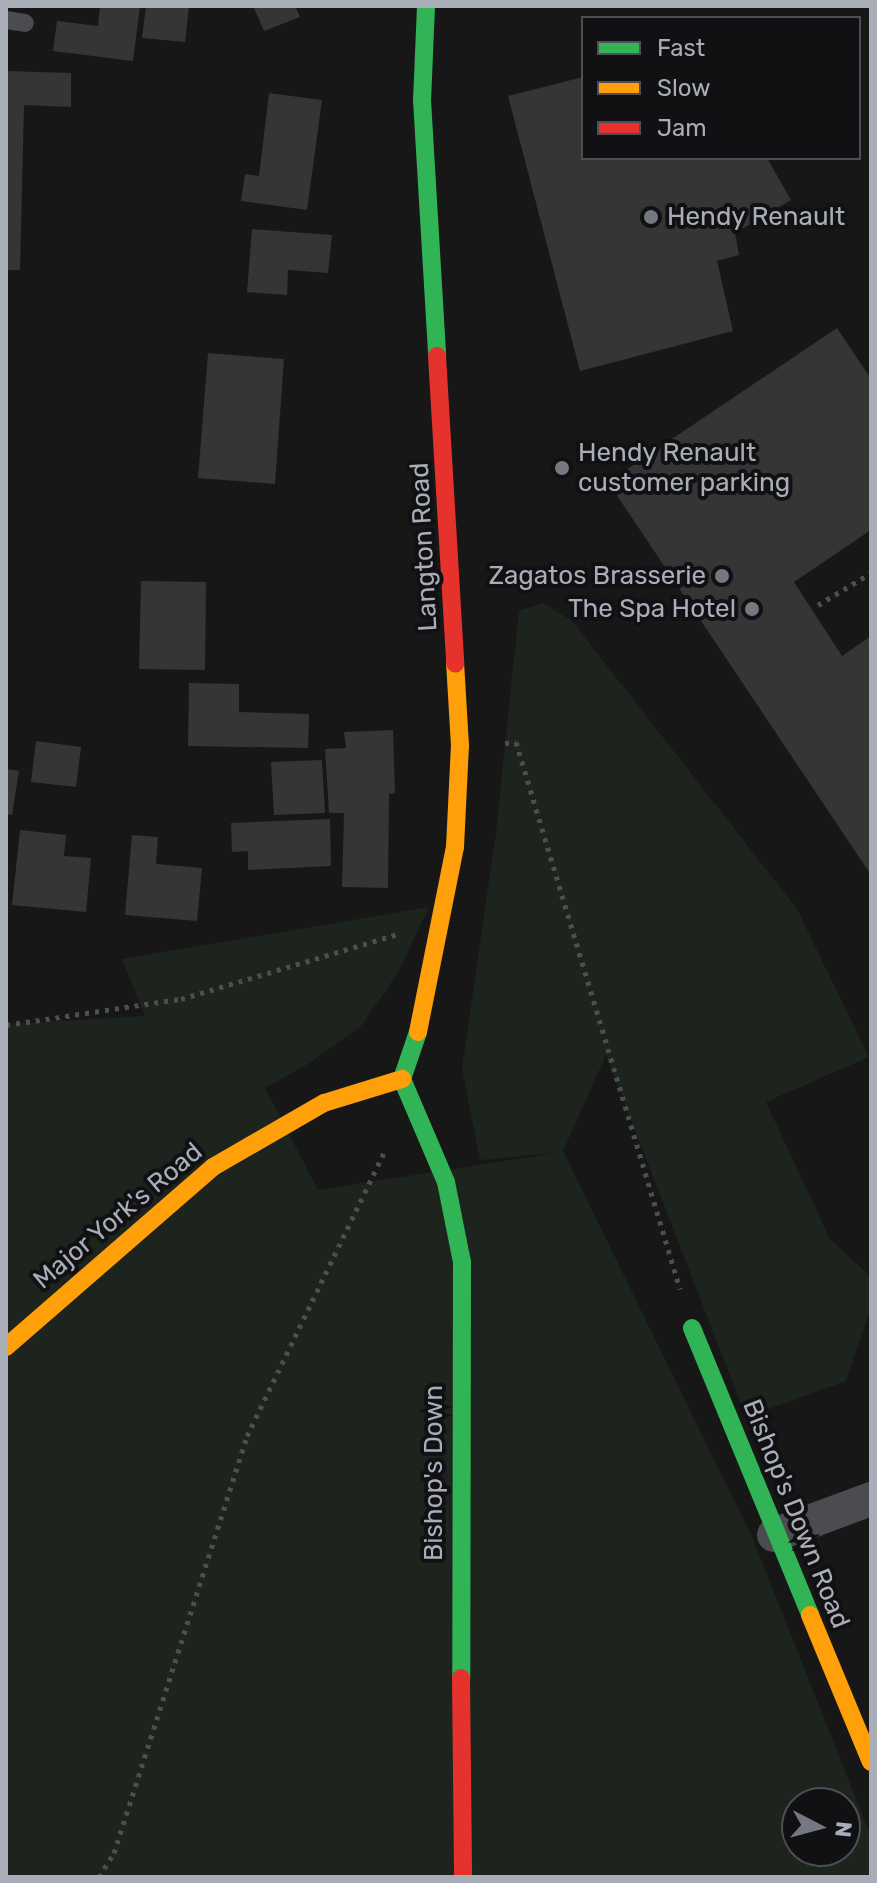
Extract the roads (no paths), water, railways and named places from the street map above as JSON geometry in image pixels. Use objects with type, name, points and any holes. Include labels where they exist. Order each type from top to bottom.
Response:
[{"type":"main road","name":"Langton Road","points":[[402,1079],[424,1013],[443,919],[455,847],[460,746],[422,100],[426,6]]},
{"type":"main road","name":"Major York's Road","points":[[6,1347],[213,1167],[324,1103],[402,1079]]},
{"type":"main road","name":"Bishop's Down","points":[[402,1079],[446,1182],[462,1262],[459,1418],[463,1877]]},
{"type":"main road","name":"Bishop's Down Road","points":[[692,1328],[774,1535],[871,1762]]},
{"type":"street","points":[[774,1535],[871,1499]]},
{"type":"lane","points":[[6,20],[25,23]]},
{"type":"place","name":"Hendy Renault","points":[[651,217]]},
{"type":"place","name":"Hendy Renault customer parking","points":[[562,468]]},
{"type":"place","name":"Zagatos Brasserie","points":[[722,576]]},
{"type":"place","name":"The Spa Hotel","points":[[752,609]]}]
